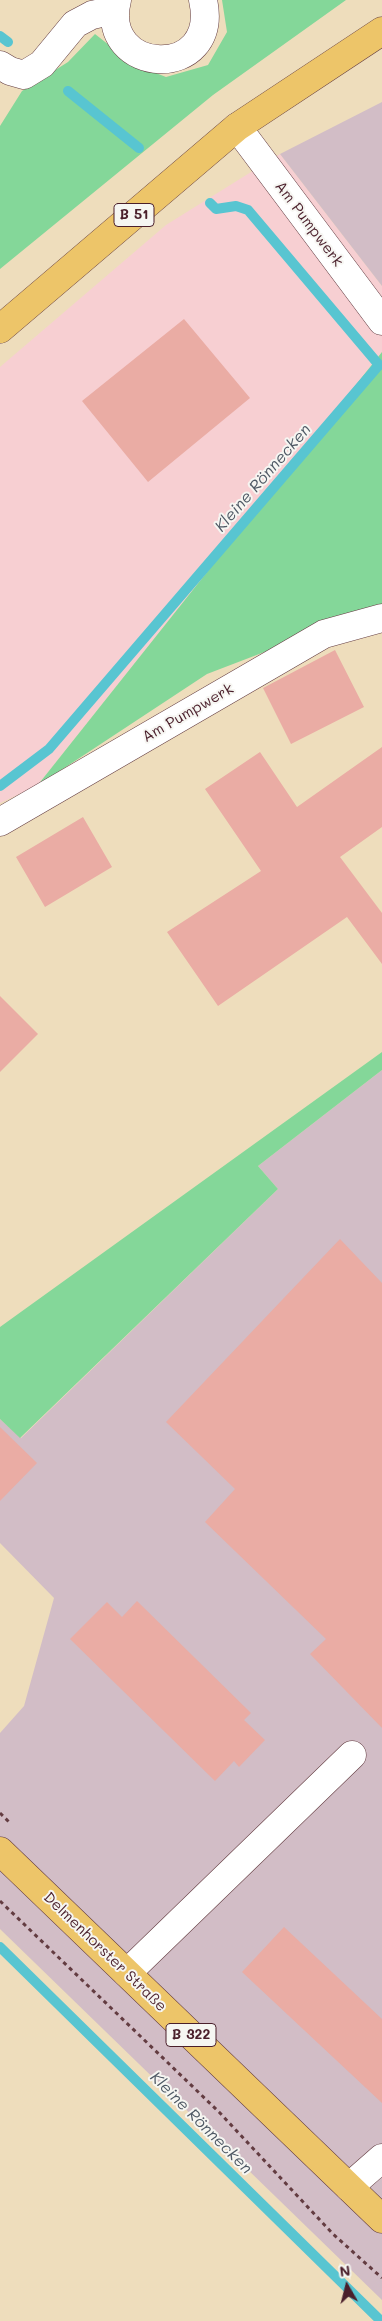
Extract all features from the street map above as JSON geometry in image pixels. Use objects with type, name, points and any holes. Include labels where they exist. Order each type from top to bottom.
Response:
[{"type":"main road","name":"B 51","points":[[0,329],[237,127],[382,31]]},
{"type":"main road","name":"Delmenhorster Straße","points":[[0,1851],[382,2219]]},
{"type":"street","points":[[0,65],[10,71],[24,75],[42,64],[75,24],[116,5],[115,25],[120,37],[137,55],[156,60],[172,59],[186,53],[197,43],[204,28],[206,14],[203,0]]},
{"type":"street","name":"Am Pumpwerk","points":[[237,127],[382,321]]},
{"type":"street","name":"Am Pumpwerk","points":[[0,822],[324,634],[382,618]]},
{"type":"street","points":[[126,1973],[352,1755]]},
{"type":"street","points":[[349,2187],[382,2158]]},
{"type":"path","points":[[0,1901],[219,2112],[333,2234],[382,2278]]},
{"type":"shaded area","points":[[382,102],[382,286],[280,154]]},
{"type":"shaded area","points":[[280,154],[382,286],[382,352],[37,786],[0,803],[0,367],[166,225]]},
{"type":"shaded area","points":[[382,1070],[382,2300],[0,1929],[0,1733],[24,1706],[54,1598],[0,1543],[0,1419],[21,1438],[278,1189],[258,1166]]},
{"type":"green space","points":[[222,0],[346,0],[213,95],[0,269],[0,126],[22,91],[68,62],[95,34],[133,64],[166,77],[208,65],[227,32]]},
{"type":"green space","points":[[382,352],[382,607],[207,674],[37,786]]},
{"type":"green space","points":[[382,1052],[382,1070],[258,1166],[278,1189],[20,1438],[0,1419],[0,1327]]},
{"type":"building","points":[[184,319],[250,398],[148,482],[82,401]]},
{"type":"building","points":[[335,650],[364,707],[291,744],[263,688]]},
{"type":"building","points":[[382,747],[382,827],[340,857],[382,913],[382,964],[347,917],[218,1006],[167,932],[261,871],[205,789],[260,752],[297,807]]},
{"type":"building","points":[[83,817],[112,867],[45,907],[16,857]]},
{"type":"building","points":[[0,996],[38,1034],[0,1072]]},
{"type":"building","points":[[340,1239],[382,1283],[382,1728],[310,1654],[326,1639],[205,1522],[235,1489],[166,1422]]},
{"type":"building","points":[[0,1427],[37,1463],[0,1501]]},
{"type":"building","points":[[137,1601],[251,1713],[244,1720],[265,1740],[239,1767],[234,1761],[215,1781],[70,1639],[107,1602],[122,1617]]},
{"type":"building","points":[[284,1927],[382,2019],[382,2103],[242,1972]]},
{"type":"waterway","name":"Kleine Rönnecken","points":[[0,36],[8,42]]},
{"type":"waterway","name":"Kleine Rönnecken","points":[[68,91],[139,148]]},
{"type":"waterway","name":"Kleine Rönnecken","points":[[0,786],[49,749],[379,365],[248,210],[236,206],[216,209],[210,203]]},
{"type":"waterway","name":"Kleine Rönnecken","points":[[0,1947],[381,2321]]}]
